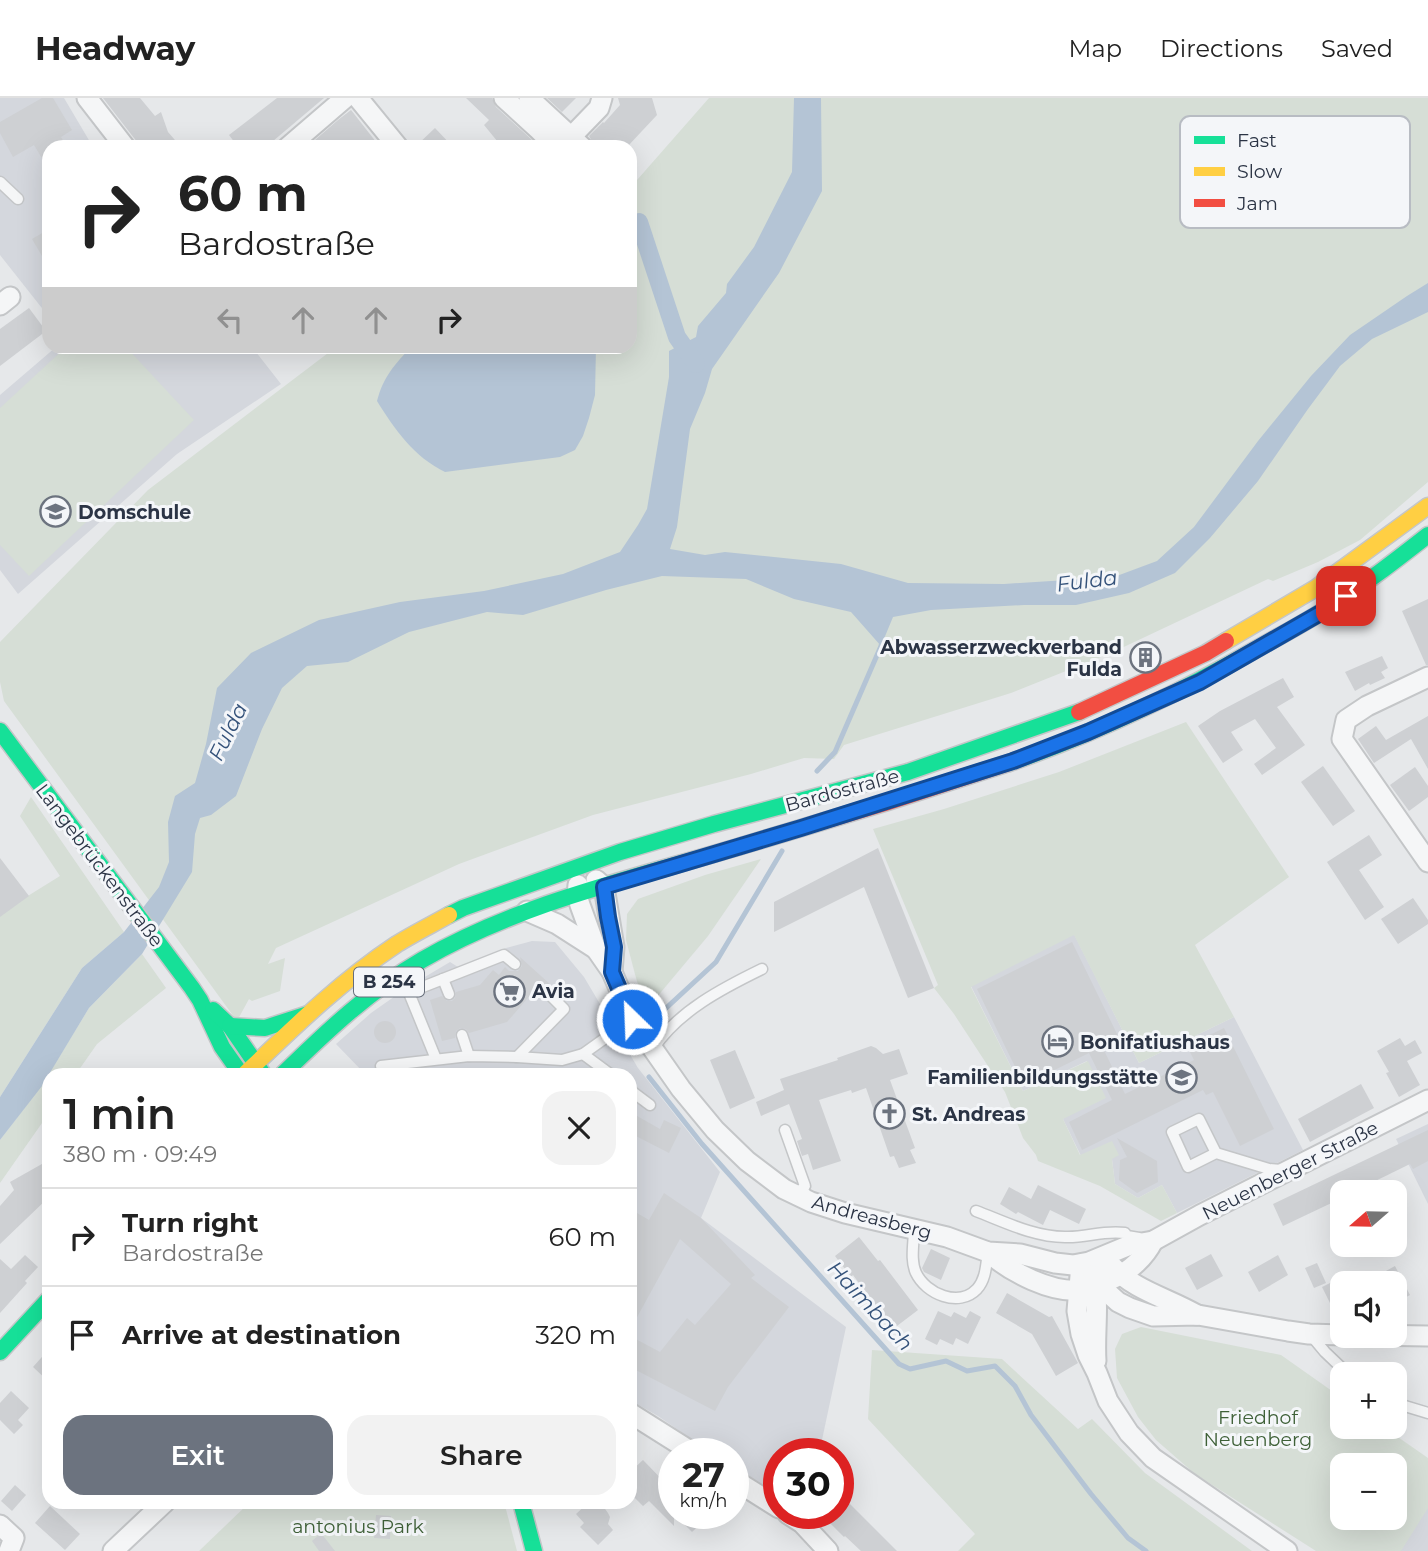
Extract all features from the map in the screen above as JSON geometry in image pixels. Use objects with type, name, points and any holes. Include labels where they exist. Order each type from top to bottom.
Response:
[{"type":"main road","name":"Bardostraße","points":[[255,1068],[308,1014],[376,959],[399,943],[463,908],[620,852],[908,772],[1086,710],[1206,653],[1316,588],[1428,506]]},
{"type":"main road","name":"Bardostraße","points":[[298,1067],[345,1016],[398,976],[447,946],[527,911],[1013,761],[1088,732],[1183,690],[1329,608],[1428,535]]},
{"type":"main road","name":"Langebrückenstraße","points":[[0,731],[196,994],[230,1026],[249,1068]]},
{"type":"main road","name":"Langebrückenstraße","points":[[196,994],[222,1047],[246,1068]]},
{"type":"main road","points":[[230,1026],[264,1028],[308,1014]]},
{"type":"main road","points":[[0,1352],[42,1307]]},
{"type":"main road","points":[[523,1509],[534,1551]]},
{"type":"street","points":[[87,98],[120,140]]},
{"type":"street","points":[[296,140],[345,98]]},
{"type":"street","points":[[358,98],[392,140]]},
{"type":"street","points":[[504,98],[539,130],[561,140]]},
{"type":"street","points":[[529,98],[566,140]]},
{"type":"street","points":[[573,140],[599,108],[602,98]]},
{"type":"street","points":[[1428,677],[1367,706],[1346,720],[1342,739],[1428,862]]},
{"type":"street","points":[[579,866],[604,887]]},
{"type":"street","name":"Andreasberg","points":[[579,866],[577,895],[583,916],[596,949],[612,972],[632,1019],[715,1130],[747,1161],[784,1189],[811,1202],[845,1213],[947,1237],[988,1252],[1020,1254],[1062,1264],[1092,1261]]},
{"type":"street","name":"Andreasberg","points":[[604,887],[614,947],[612,972]]},
{"type":"street","name":"Andreasberg","points":[[527,911],[557,924],[596,949]]},
{"type":"street","name":"Neuenberger Straße","points":[[1092,1261],[1130,1245],[1153,1241],[1428,1100]]},
{"type":"street","name":"Neuenberger Straße","points":[[1092,1287],[1120,1275],[1147,1252],[1153,1241]]},
{"type":"street","name":"Andreasberg","points":[[988,1252],[1015,1272],[1055,1288],[1092,1287]]},
{"type":"street","points":[[1198,1315],[1151,1294],[1092,1261],[1092,1287],[1077,1311],[1088,1355],[1108,1401],[1129,1433],[1153,1458],[1287,1551]]},
{"type":"street","points":[[1092,1287],[1108,1293],[1130,1308],[1153,1316],[1198,1315],[1309,1334],[1330,1335]]},
{"type":"street","points":[[1407,1336],[1428,1336]]},
{"type":"street","points":[[637,1417],[670,1438]]},
{"type":"street","points":[[114,1551],[158,1509]]},
{"type":"street","points":[[808,1529],[828,1551]]},
{"type":"street","points":[[8,1538],[30,1551]]},
{"type":"lane","points":[[0,182],[18,199]]},
{"type":"lane","points":[[410,992],[503,955],[515,964]]},
{"type":"lane","points":[[653,1049],[692,1009],[729,985],[762,970]]},
{"type":"lane","points":[[398,976],[410,992],[436,1059]]},
{"type":"lane","points":[[443,979],[449,994]]},
{"type":"lane","points":[[517,1057],[564,1009],[546,991]]},
{"type":"lane","points":[[382,1068],[381,1066],[469,1056],[562,1060],[583,1054],[632,1019]]},
{"type":"lane","points":[[462,1035],[469,1056]]},
{"type":"lane","points":[[583,1054],[602,1068]]},
{"type":"lane","points":[[637,1095],[650,1105]]},
{"type":"lane","points":[[1216,1153],[1199,1119],[1171,1132],[1188,1167],[1216,1153],[1288,1171]]},
{"type":"lane","points":[[785,1130],[805,1186],[802,1189],[811,1202]]},
{"type":"lane","points":[[976,1211],[1041,1236],[1067,1238],[1110,1231],[1153,1241]]},
{"type":"lane","points":[[914,1229],[913,1259],[916,1274],[937,1294],[953,1298],[974,1291],[984,1275],[988,1252]]},
{"type":"lane","points":[[1309,1334],[1335,1362]]},
{"type":"lane","points":[[1407,1407],[1428,1413]]},
{"type":"shaded area","points":[[0,98],[64,98],[89,140],[42,140],[42,308],[0,255]]},
{"type":"shaded area","name":"Domschule","points":[[48,354],[257,354],[281,384],[177,454],[18,594],[0,570],[0,395]]},
{"type":"shaded area","name":"Familienbildungsstätte","points":[[1074,934],[1139,1063],[1234,1017],[1303,1150],[1177,1213],[1162,1185],[1138,1198],[1115,1184],[1112,1159],[1081,1156],[1063,1119],[1087,1061],[1023,1091],[971,986]]},
{"type":"shaded area","points":[[532,941],[555,942],[584,977],[638,1068],[720,1172],[701,1218],[846,1327],[822,1438],[763,1438],[763,1489],[749,1479],[749,1438],[690,1438],[637,1404],[637,1068],[359,1068],[336,1044],[371,1013],[408,987],[450,962],[458,967]]},
{"type":"shaded area","points":[[1428,1124],[1428,1204],[1396,1139]]},
{"type":"shaded area","points":[[1428,1497],[1428,1551],[1398,1551]]},
{"type":"green space","points":[[709,98],[1428,98],[1428,482],[1360,540],[1318,562],[1273,581],[1268,579],[1111,653],[1011,693],[844,745],[834,759],[804,758],[593,815],[459,864],[276,948],[268,964],[285,958],[280,991],[252,1001],[249,999],[237,1021],[4,701],[0,682],[0,642],[148,490],[327,354],[637,354],[637,180]]},
{"type":"green space","name":"Domschule","points":[[58,354],[133,354],[194,420],[29,576],[0,545],[0,408]]},
{"type":"green space","points":[[1186,722],[1289,877],[1195,945],[1234,1017],[1139,1063],[1074,935],[971,987],[1023,1091],[1088,1061],[1106,1098],[1063,1119],[1080,1155],[1112,1141],[1119,1155],[1112,1159],[1115,1184],[1138,1198],[1162,1185],[1177,1213],[1161,1221],[1100,1186],[1038,1161],[1023,1138],[1005,1092],[934,988],[938,985],[873,829],[1059,772]]},
{"type":"green space","points":[[31,797],[124,932],[82,968],[0,1097],[0,916],[60,876],[20,816]]},
{"type":"green space","points":[[761,859],[708,936],[646,1010],[626,940],[627,914],[638,899],[705,875]]},
{"type":"green space","points":[[142,954],[166,988],[97,1044],[80,1068],[52,1068],[89,1008]]},
{"type":"green space","points":[[42,1085],[42,1123],[0,1183],[0,1140]]},
{"type":"green space","name":"Friedhof Neuenberg","points":[[1141,1327],[1281,1355],[1330,1390],[1330,1439],[1401,1439],[1428,1458],[1428,1508],[1401,1551],[1316,1551],[1195,1474],[1156,1440],[1138,1417],[1117,1378],[1115,1349],[1122,1334]]},
{"type":"green space","points":[[872,1350],[1002,1359],[1078,1429],[1092,1419],[1145,1473],[1252,1551],[958,1551],[975,1534],[868,1419]]},
{"type":"green space","name":"antonius Park","points":[[243,1509],[506,1509],[517,1551],[199,1551]]},
{"type":"water","name":"Fulda","points":[[794,98],[821,98],[822,191],[779,273],[712,369],[690,429],[677,527],[670,549],[705,555],[725,552],[841,564],[908,583],[1004,584],[1114,577],[1157,561],[1194,527],[1258,441],[1311,376],[1350,335],[1428,283],[1428,312],[1372,339],[1340,366],[1258,481],[1210,538],[1175,573],[1129,593],[1076,605],[931,610],[893,617],[881,646],[851,612],[794,599],[746,579],[662,576],[523,615],[487,612],[409,632],[348,662],[307,666],[282,688],[262,729],[236,796],[211,815],[200,818],[195,834],[192,872],[142,954],[89,1008],[53,1068],[42,1068],[42,1086],[0,1140],[0,1097],[82,968],[124,932],[159,887],[169,862],[168,822],[175,796],[195,783],[217,688],[251,653],[319,620],[400,602],[484,591],[563,574],[620,552],[647,509],[669,377],[669,351],[696,337],[698,326],[726,293],[727,284],[754,247],[792,172]]},
{"type":"water","points":[[405,354],[596,354],[595,395],[583,436],[575,450],[560,457],[445,472],[424,459],[406,442],[377,401],[390,371]]},
{"type":"building","points":[[42,98],[53,98],[72,130],[61,137],[63,140],[42,140],[42,158],[34,145],[13,157],[0,133],[0,122]]},
{"type":"building","points":[[103,98],[140,98],[155,116],[161,112],[168,132],[175,140],[136,140]]},
{"type":"building","points":[[277,98],[324,98],[274,140],[233,140],[229,135]]},
{"type":"building","points":[[466,98],[492,98],[496,107],[532,140],[496,140],[484,125],[489,120]]},
{"type":"building","points":[[547,98],[576,98],[562,112]]},
{"type":"building","points":[[618,98],[652,98],[657,115],[634,140],[591,140],[589,136],[620,105]]},
{"type":"building","points":[[351,110],[375,140],[315,140]]},
{"type":"building","points":[[435,128],[446,140],[422,140]]},
{"type":"building","points":[[42,233],[42,256],[32,239]]},
{"type":"building","points":[[29,308],[42,326],[42,334],[0,366],[0,329]]},
{"type":"building","points":[[1428,599],[1428,665],[1426,665],[1402,611]]},
{"type":"building","points":[[1382,656],[1388,668],[1381,672],[1385,678],[1355,691],[1345,672]]},
{"type":"building","points":[[1283,678],[1294,697],[1277,707],[1305,745],[1262,775],[1254,764],[1276,748],[1255,719],[1231,732],[1243,750],[1223,763],[1198,726],[1220,711]]},
{"type":"building","points":[[1428,716],[1428,769],[1411,739],[1374,763],[1358,739],[1376,726],[1386,740]]},
{"type":"building","points":[[1323,766],[1355,811],[1333,826],[1301,782]]},
{"type":"building","points":[[1415,767],[1428,786],[1428,797],[1409,811],[1390,785]]},
{"type":"building","points":[[1369,835],[1382,855],[1359,870],[1384,907],[1365,920],[1327,862]]},
{"type":"building","points":[[878,848],[934,988],[908,998],[864,887],[774,932],[774,902]]},
{"type":"building","points":[[0,858],[29,896],[0,917]]},
{"type":"building","points":[[1413,898],[1428,924],[1398,944],[1381,919]]},
{"type":"building","name":"Bonifatiushaus","points":[[1072,942],[1119,1038],[1102,1046],[1125,1094],[1194,1060],[1187,1046],[1224,1028],[1274,1129],[1240,1146],[1213,1092],[1206,1095],[1203,1090],[1082,1150],[1069,1122],[1112,1100],[1089,1053],[1024,1085],[977,989]]},
{"type":"building","points":[[520,957],[551,985],[540,986],[541,997],[533,992],[507,1022],[469,1033],[460,1028],[456,1031],[455,1038],[442,1041],[430,1000],[442,996],[447,1001],[452,1001],[456,992],[480,985],[493,970],[499,975],[505,967],[509,971],[518,971],[522,966]]},
{"type":"building","points":[[385,1021],[393,1024],[396,1032],[393,1040],[385,1043],[377,1040],[374,1032],[377,1024]]},
{"type":"building","points":[[1400,1038],[1405,1046],[1415,1040],[1422,1053],[1407,1061],[1420,1085],[1399,1097],[1377,1051]]},
{"type":"building","points":[[871,1046],[883,1054],[899,1049],[908,1074],[890,1080],[915,1148],[910,1150],[916,1163],[899,1168],[894,1156],[890,1157],[866,1088],[819,1100],[841,1161],[813,1170],[808,1154],[802,1156],[797,1141],[802,1139],[789,1104],[761,1116],[756,1102],[784,1090],[780,1079]]},
{"type":"building","points":[[735,1050],[755,1098],[730,1109],[710,1060]]},
{"type":"building","points":[[1361,1084],[1374,1108],[1310,1142],[1298,1119]]},
{"type":"building","points":[[637,1116],[660,1129],[664,1120],[681,1128],[669,1153],[637,1137]]},
{"type":"building","points":[[1428,1130],[1428,1161],[1413,1169],[1410,1164],[1377,1180],[1330,1180],[1330,1204],[1283,1226],[1273,1204]]},
{"type":"building","points":[[1117,1138],[1157,1161],[1158,1182],[1137,1193],[1119,1180],[1120,1160],[1127,1157]]},
{"type":"building","points":[[42,1164],[42,1204],[0,1244],[0,1206],[14,1190],[10,1182]]},
{"type":"building","points":[[1038,1185],[1086,1209],[1079,1224],[1050,1210],[1043,1225],[1000,1204],[1009,1187],[1031,1199]]},
{"type":"building","points":[[664,1193],[701,1218],[755,1275],[751,1278],[789,1307],[728,1387],[715,1411],[637,1371],[637,1340],[660,1352],[687,1318],[695,1325],[731,1284],[680,1239],[637,1317],[637,1213],[649,1220]]},
{"type":"building","points":[[859,1237],[918,1310],[893,1329],[853,1275],[851,1277],[835,1256]]},
{"type":"building","points":[[931,1249],[950,1258],[941,1280],[924,1272],[922,1268]]},
{"type":"building","points":[[1211,1254],[1223,1276],[1197,1290],[1185,1268]]},
{"type":"building","points":[[25,1255],[38,1267],[0,1313],[0,1259],[11,1269]]},
{"type":"building","points":[[1278,1255],[1288,1275],[1259,1292],[1248,1272]]},
{"type":"building","points":[[1317,1263],[1326,1283],[1314,1288],[1305,1268]]},
{"type":"building","points":[[1330,1283],[1330,1303],[1322,1287]]},
{"type":"building","points":[[1007,1293],[1049,1317],[1052,1316],[1078,1363],[1056,1376],[1032,1334],[996,1313]]},
{"type":"building","points":[[938,1311],[951,1317],[954,1312],[966,1318],[970,1311],[981,1317],[968,1344],[956,1338],[953,1345],[940,1339],[937,1345],[925,1339]]},
{"type":"building","points":[[42,1357],[42,1375],[33,1367]]},
{"type":"building","points":[[11,1391],[29,1408],[18,1420],[23,1425],[14,1434],[0,1420],[0,1403]]},
{"type":"building","points":[[643,1460],[658,1475],[658,1510],[649,1501],[643,1506],[637,1500],[637,1466]]},
{"type":"building","points":[[15,1485],[26,1495],[12,1511],[1,1501]]},
{"type":"building","points":[[854,1508],[897,1551],[861,1551],[836,1529],[854,1529]]},
{"type":"building","points":[[47,1509],[53,1509],[80,1534],[65,1550],[35,1523]]},
{"type":"building","points":[[581,1509],[605,1509],[610,1517],[608,1524],[613,1530],[598,1545],[580,1527],[584,1523],[576,1514]]},
{"type":"building","points":[[376,1515],[391,1516],[390,1539],[374,1538]]},
{"type":"building","points":[[321,1533],[335,1551],[319,1551],[312,1541]]},
{"type":"waterway","points":[[639,222],[677,337],[696,364]]},
{"type":"waterway","name":"Haimbach","points":[[817,771],[835,752],[882,641]]},
{"type":"waterway","name":"Haimbach","points":[[651,1022],[716,962],[782,851]]},
{"type":"waterway","name":"Haimbach","points":[[649,1077],[702,1144],[899,1364],[910,1369],[946,1361],[967,1371],[995,1366],[1015,1386],[1031,1415],[1091,1494],[1128,1538],[1146,1551]]},
{"type":"traffic: fast","points":[[1009,763],[1106,725],[1230,664],[1342,599],[1428,535]]},
{"type":"traffic: fast","points":[[449,915],[620,852],[908,772],[1079,712]]},
{"type":"traffic: fast","points":[[0,731],[192,988],[222,1047],[237,1068]]},
{"type":"traffic: fast","points":[[289,1068],[332,1027],[384,985],[459,940],[538,907],[741,846]]},
{"type":"traffic: fast","points":[[213,1010],[230,1026],[259,1068]]},
{"type":"traffic: fast","points":[[230,1026],[265,1028],[308,1014]]},
{"type":"traffic: fast","points":[[0,1352],[42,1307]]},
{"type":"traffic: fast","points":[[523,1509],[534,1551]]},
{"type":"traffic: slow","points":[[1226,641],[1316,588],[1428,506]]},
{"type":"traffic: slow","points":[[251,1068],[356,973],[397,944],[449,915]]},
{"type":"traffic: jam","points":[[1079,712],[1206,653],[1226,641]]},
{"type":"traffic: jam","points":[[741,846],[1009,763]]},
{"type":"place","name":"Domschule","points":[[55,512]]},
{"type":"place","name":"Abwasserzweckverband Fulda","points":[[1145,658]]},
{"type":"place","name":"Avia","points":[[509,991]]},
{"type":"place","name":"Bonifatiushaus","points":[[1057,1042]]},
{"type":"place","name":"Familienbildungsstätte","points":[[1181,1077]]},
{"type":"place","name":"St. Andreas","points":[[889,1114]]},
{"type":"route","points":[[632,1019],[612,972],[614,947],[604,887],[1013,761],[1088,732],[1216,673],[1346,596]]}]
